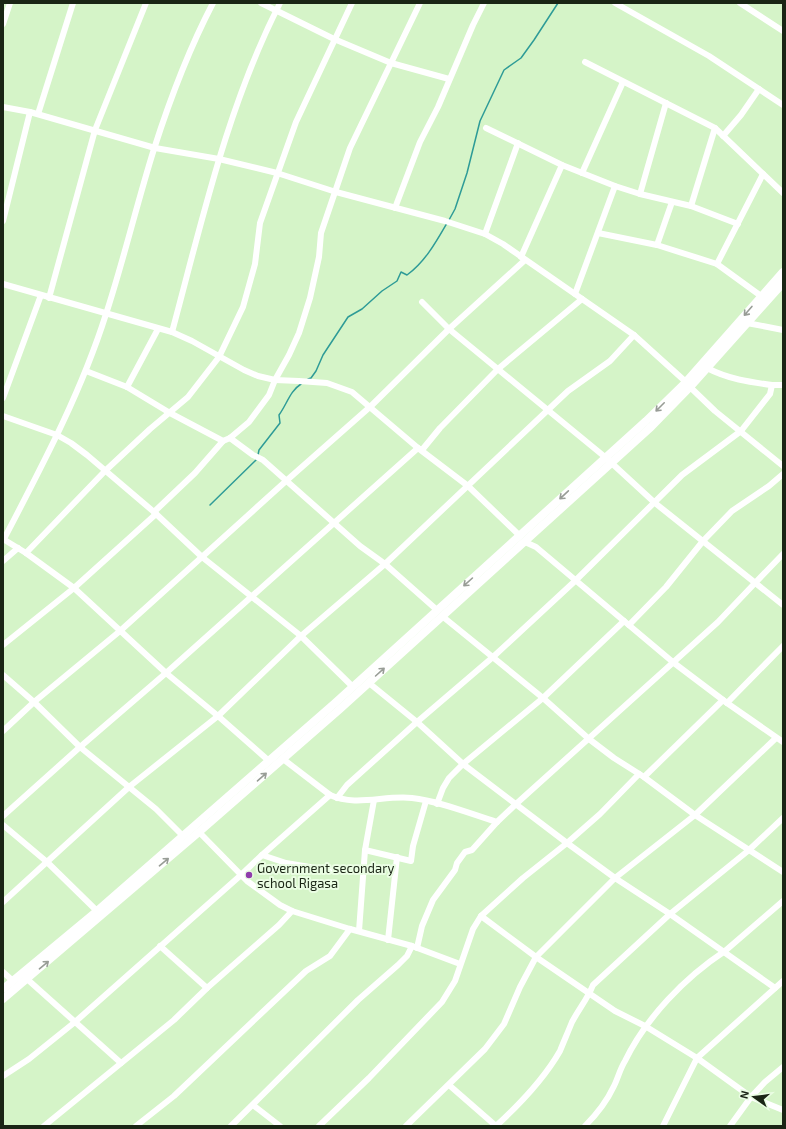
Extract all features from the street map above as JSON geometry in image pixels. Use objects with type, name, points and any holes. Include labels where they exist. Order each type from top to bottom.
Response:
[{"type":"main road","points":[[3,989],[97,910],[440,613],[608,460],[646,421],[707,368],[761,296],[783,272]]},
{"type":"main road","points":[[688,384],[728,339],[747,323],[783,283]]},
{"type":"main road","points":[[3,999],[283,759],[369,683],[440,613]]},
{"type":"street","points":[[3,24],[10,3]]},
{"type":"street","points":[[38,114],[73,3]]},
{"type":"street","points":[[49,298],[96,130],[146,3]]},
{"type":"street","points":[[213,3],[177,85],[155,148],[106,314],[86,371],[58,435],[4,539],[26,552],[74,588],[166,673],[218,716],[268,761]]},
{"type":"street","points":[[261,3],[334,39],[391,63],[449,79]]},
{"type":"street","points":[[172,332],[219,159],[233,116],[251,68],[280,3]]},
{"type":"street","points":[[26,552],[105,471],[150,429],[188,397],[219,357],[243,307],[255,264],[260,223],[296,122],[352,3]]},
{"type":"street","points":[[3,645],[74,588],[155,513],[195,473],[223,441],[230,438],[248,422],[269,395],[299,333],[310,298],[319,257],[321,233],[350,148],[420,3]]},
{"type":"street","points":[[395,208],[420,142],[438,107],[449,79],[484,3]]},
{"type":"street","points":[[615,3],[709,56],[783,106]]},
{"type":"street","points":[[740,3],[783,31]]},
{"type":"street","points":[[585,62],[715,128],[783,193]]},
{"type":"street","points":[[582,173],[623,82]]},
{"type":"street","points":[[723,136],[741,115],[759,89]]},
{"type":"street","points":[[640,194],[666,103]]},
{"type":"street","points":[[3,107],[38,114],[155,148],[219,159],[277,173],[336,192],[445,221],[485,234],[503,244],[634,335],[688,384],[715,411],[783,466]]},
{"type":"street","points":[[3,221],[30,112]]},
{"type":"street","points":[[486,128],[562,165],[615,186],[640,194],[692,206],[738,224]]},
{"type":"street","points":[[692,206],[715,128]]},
{"type":"street","points":[[485,234],[518,143]]},
{"type":"street","points":[[3,731],[34,702],[120,631],[371,406],[523,258],[562,165]]},
{"type":"street","points":[[717,264],[763,174]]},
{"type":"street","points":[[575,294],[615,186]]},
{"type":"street","points":[[657,246],[672,202]]},
{"type":"street","points":[[598,233],[657,246],[717,264],[761,296]]},
{"type":"street","points":[[3,284],[172,332],[258,376],[275,380],[299,380],[339,386],[352,392],[371,406],[420,449],[468,486],[522,539],[536,548],[674,663],[725,702],[781,740],[695,815],[615,878],[536,956],[520,986],[504,1024],[485,1048],[406,1126]]},
{"type":"street","points":[[3,398],[41,295]]},
{"type":"street","points":[[3,816],[80,746],[166,673],[250,597],[420,449],[498,369],[582,299]]},
{"type":"street","points":[[422,302],[449,329],[549,410],[608,460],[655,503],[783,605]]},
{"type":"street","points":[[747,323],[783,330]]},
{"type":"street","points":[[127,387],[158,329]]},
{"type":"street","points":[[3,902],[129,787],[218,716],[301,636],[385,564],[568,391],[610,361],[634,335]]},
{"type":"street","points":[[707,368],[719,374],[745,382],[783,385]]},
{"type":"street","points":[[86,371],[127,387],[170,413],[223,441]]},
{"type":"street","points":[[337,798],[347,785],[417,722],[493,657],[575,581],[682,475],[741,431],[770,394],[772,385]]},
{"type":"street","points":[[3,416],[58,435],[71,443],[155,513],[202,557],[250,597],[301,636],[353,687]]},
{"type":"street","points":[[230,438],[253,455],[263,460],[360,546],[385,564],[440,613],[543,698],[589,739],[695,815],[783,872]]},
{"type":"street","points":[[437,804],[449,778],[463,764],[543,698],[666,587],[703,541],[732,511],[769,486],[783,474]]},
{"type":"street","points":[[3,561],[18,548]]},
{"type":"street","points":[[232,1126],[358,1000],[398,965],[415,947],[433,900],[455,870],[457,863],[464,852],[472,850],[497,822],[516,804],[718,622],[783,554]]},
{"type":"street","points":[[319,1126],[369,1078],[442,1002],[455,981],[473,929],[481,916],[523,878],[567,843],[600,814],[725,702],[783,646]]},
{"type":"street","points":[[3,675],[80,746],[156,809],[183,836]]},
{"type":"street","points":[[369,683],[417,722],[463,764],[567,843],[615,878],[670,914],[775,988]]},
{"type":"street","points":[[283,759],[330,795],[337,798],[352,801],[411,798],[426,800],[497,822]]},
{"type":"street","points":[[3,1076],[29,1059],[75,1022],[330,795]]},
{"type":"street","points":[[359,931],[366,850],[374,800]]},
{"type":"street","points":[[366,850],[411,861],[413,846],[426,800]]},
{"type":"street","points":[[449,1085],[499,1125],[545,1075],[560,1050],[573,1021],[594,985],[670,914],[749,850],[783,818]]},
{"type":"street","points":[[3,825],[46,862],[97,910]]},
{"type":"street","points":[[199,832],[247,881],[280,905],[292,911],[415,947],[460,964]]},
{"type":"street","points":[[262,855],[286,863],[333,871]]},
{"type":"street","points":[[388,940],[397,857]]},
{"type":"street","points":[[585,1126],[602,1106],[613,1088],[624,1062],[645,1026],[688,980],[716,957],[725,952],[783,901]]},
{"type":"street","points":[[44,1126],[174,1020],[207,988],[279,925],[292,911]]},
{"type":"street","points":[[481,916],[615,1012],[645,1026],[697,1058],[751,1097],[783,1110]]},
{"type":"street","points":[[136,1126],[179,1091],[306,971],[330,956],[350,929]]},
{"type":"street","points":[[160,946],[207,988]]},
{"type":"street","points":[[3,972],[13,981]]},
{"type":"street","points":[[27,979],[121,1064]]},
{"type":"street","points":[[663,1126],[697,1058],[783,980]]},
{"type":"street","points":[[730,1126],[751,1097],[765,1082],[783,1067]]},
{"type":"street","points":[[253,1105],[280,1126]]},
{"type":"waterway","points":[[449,220],[455,209],[467,173],[480,121],[504,70],[521,58],[558,3]]},
{"type":"waterway","points":[[308,379],[311,378],[316,371],[323,355],[348,317],[362,309],[382,291],[397,281],[401,272],[407,275],[413,270],[430,251],[447,223]]},
{"type":"waterway","points":[[258,455],[259,450],[280,423],[279,415],[289,398],[294,390],[301,384]]},
{"type":"waterway","points":[[210,505],[256,460]]},
{"type":"place","name":"Government secondary school Rigasa","points":[[249,875]]}]
